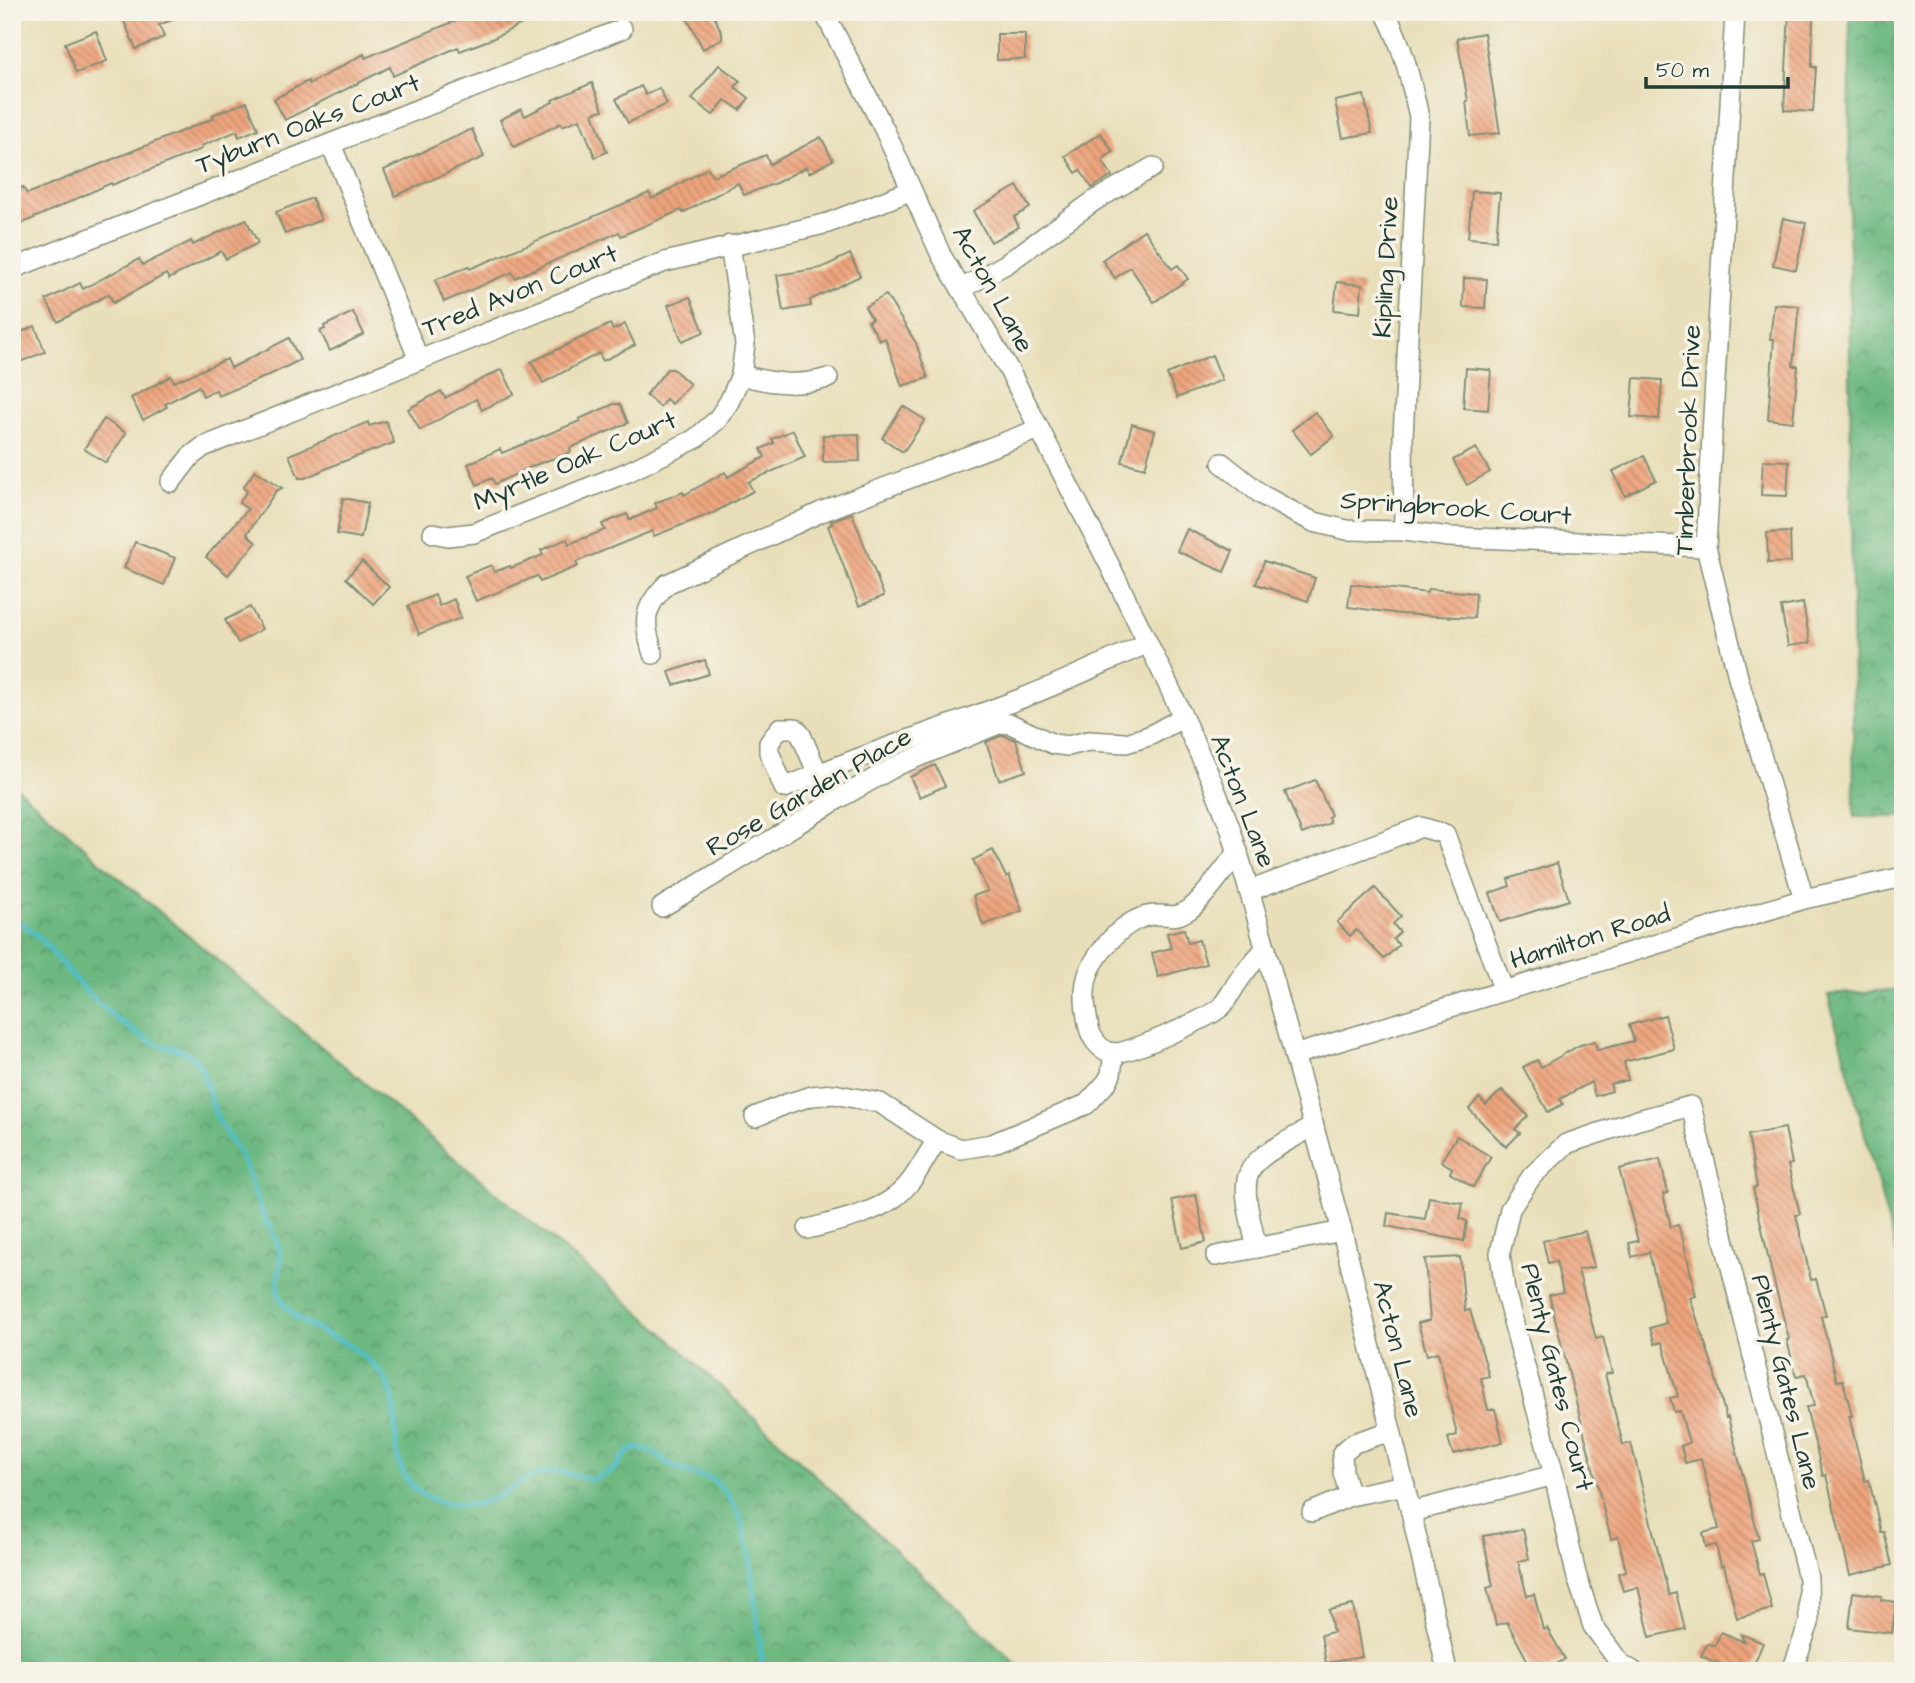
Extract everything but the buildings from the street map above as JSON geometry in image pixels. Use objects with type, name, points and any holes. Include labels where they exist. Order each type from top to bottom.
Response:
[{"type":"street","name":"Acton Lane","points":[[824,12],[885,131],[941,255],[1009,370],[1148,643],[1211,779],[1238,852],[1266,948],[1342,1231],[1412,1512],[1447,1671]]},
{"type":"street","name":"Kipling Drive","points":[[1385,12],[1395,31],[1411,80],[1419,117],[1403,437],[1404,531]]},
{"type":"street","name":"Timberbrook Drive","points":[[1735,12],[1706,547],[1739,681],[1804,899]]},
{"type":"street","name":"Tyburn Oaks Court","points":[[12,269],[622,29]]},
{"type":"street","points":[[331,144],[419,360]]},
{"type":"street","points":[[961,289],[1006,264],[1094,201],[1153,167]]},
{"type":"street","name":"Tred Avon Court","points":[[171,482],[190,457],[203,447],[665,262],[828,223],[910,191]]},
{"type":"street","name":"Myrtle Oak Court","points":[[433,533],[447,536],[474,533],[628,472],[695,439],[717,420],[729,402],[741,375],[745,344],[730,245]]},
{"type":"street","points":[[741,375],[769,382],[794,384],[828,378]]},
{"type":"street","points":[[653,654],[644,621],[656,595],[667,584],[821,512],[1039,429]]},
{"type":"street","name":"Springbrook Court","points":[[1222,463],[1262,495],[1314,522],[1347,530],[1404,531],[1449,537],[1706,547]]},
{"type":"street","points":[[818,774],[1027,696],[1148,643]]},
{"type":"street","name":"Rose Garden Place","points":[[662,907],[898,765],[1001,723],[1011,724],[1054,744],[1068,746],[1088,741],[1126,743],[1149,736],[1182,718]]},
{"type":"street","points":[[1249,891],[1422,827],[1445,834],[1504,991]]},
{"type":"street","points":[[1238,852],[1192,907],[1173,918],[1155,915],[1139,919],[1112,938],[1092,965],[1083,1000],[1089,1032],[1096,1044],[1114,1053],[1132,1049],[1205,1018],[1222,1006],[1241,977],[1266,948]]},
{"type":"street","name":"Hamilton Road","points":[[1294,1055],[1804,899],[1903,877]]},
{"type":"street","points":[[755,1117],[786,1104],[834,1094],[880,1103],[937,1140],[961,1149],[992,1143],[1087,1104],[1107,1082],[1114,1053]]},
{"type":"street","name":"Plenty Gates Court","points":[[1633,1671],[1620,1663],[1593,1626],[1576,1574],[1554,1475],[1505,1291],[1500,1253],[1510,1209],[1532,1176],[1566,1144],[1638,1120],[1690,1107]]},
{"type":"street","name":"Plenty Gates Lane","points":[[1690,1107],[1808,1578],[1809,1623],[1792,1671]]},
{"type":"street","points":[[1257,1248],[1245,1202],[1248,1174],[1260,1157],[1314,1126]]},
{"type":"street","points":[[808,1229],[858,1215],[894,1198],[911,1181],[937,1140]]},
{"type":"street","points":[[1216,1256],[1342,1231]]},
{"type":"street","points":[[1350,1496],[1343,1472],[1342,1454],[1354,1443],[1391,1431]]},
{"type":"street","points":[[1412,1512],[1554,1475]]},
{"type":"street","points":[[1312,1512],[1350,1496],[1405,1485]]},
{"type":"green space","points":[[1850,12],[1903,12],[1903,817],[1854,817],[1849,265]]},
{"type":"green space","points":[[12,783],[107,868],[656,1326],[1024,1671],[12,1671]]},
{"type":"green space","points":[[1903,989],[1903,1278],[1828,995]]},
{"type":"waterway","points":[[12,918],[40,938],[86,991],[121,1022],[151,1041],[182,1050],[196,1061],[216,1115],[244,1163],[263,1215],[278,1244],[278,1289],[284,1304],[296,1317],[310,1326],[352,1347],[382,1374],[394,1406],[398,1456],[402,1471],[411,1485],[427,1497],[440,1502],[455,1505],[477,1504],[546,1473],[566,1473],[593,1480],[615,1469],[624,1456],[635,1448],[648,1450],[679,1470],[712,1479],[726,1492],[740,1517],[750,1557],[763,1671]]}]
